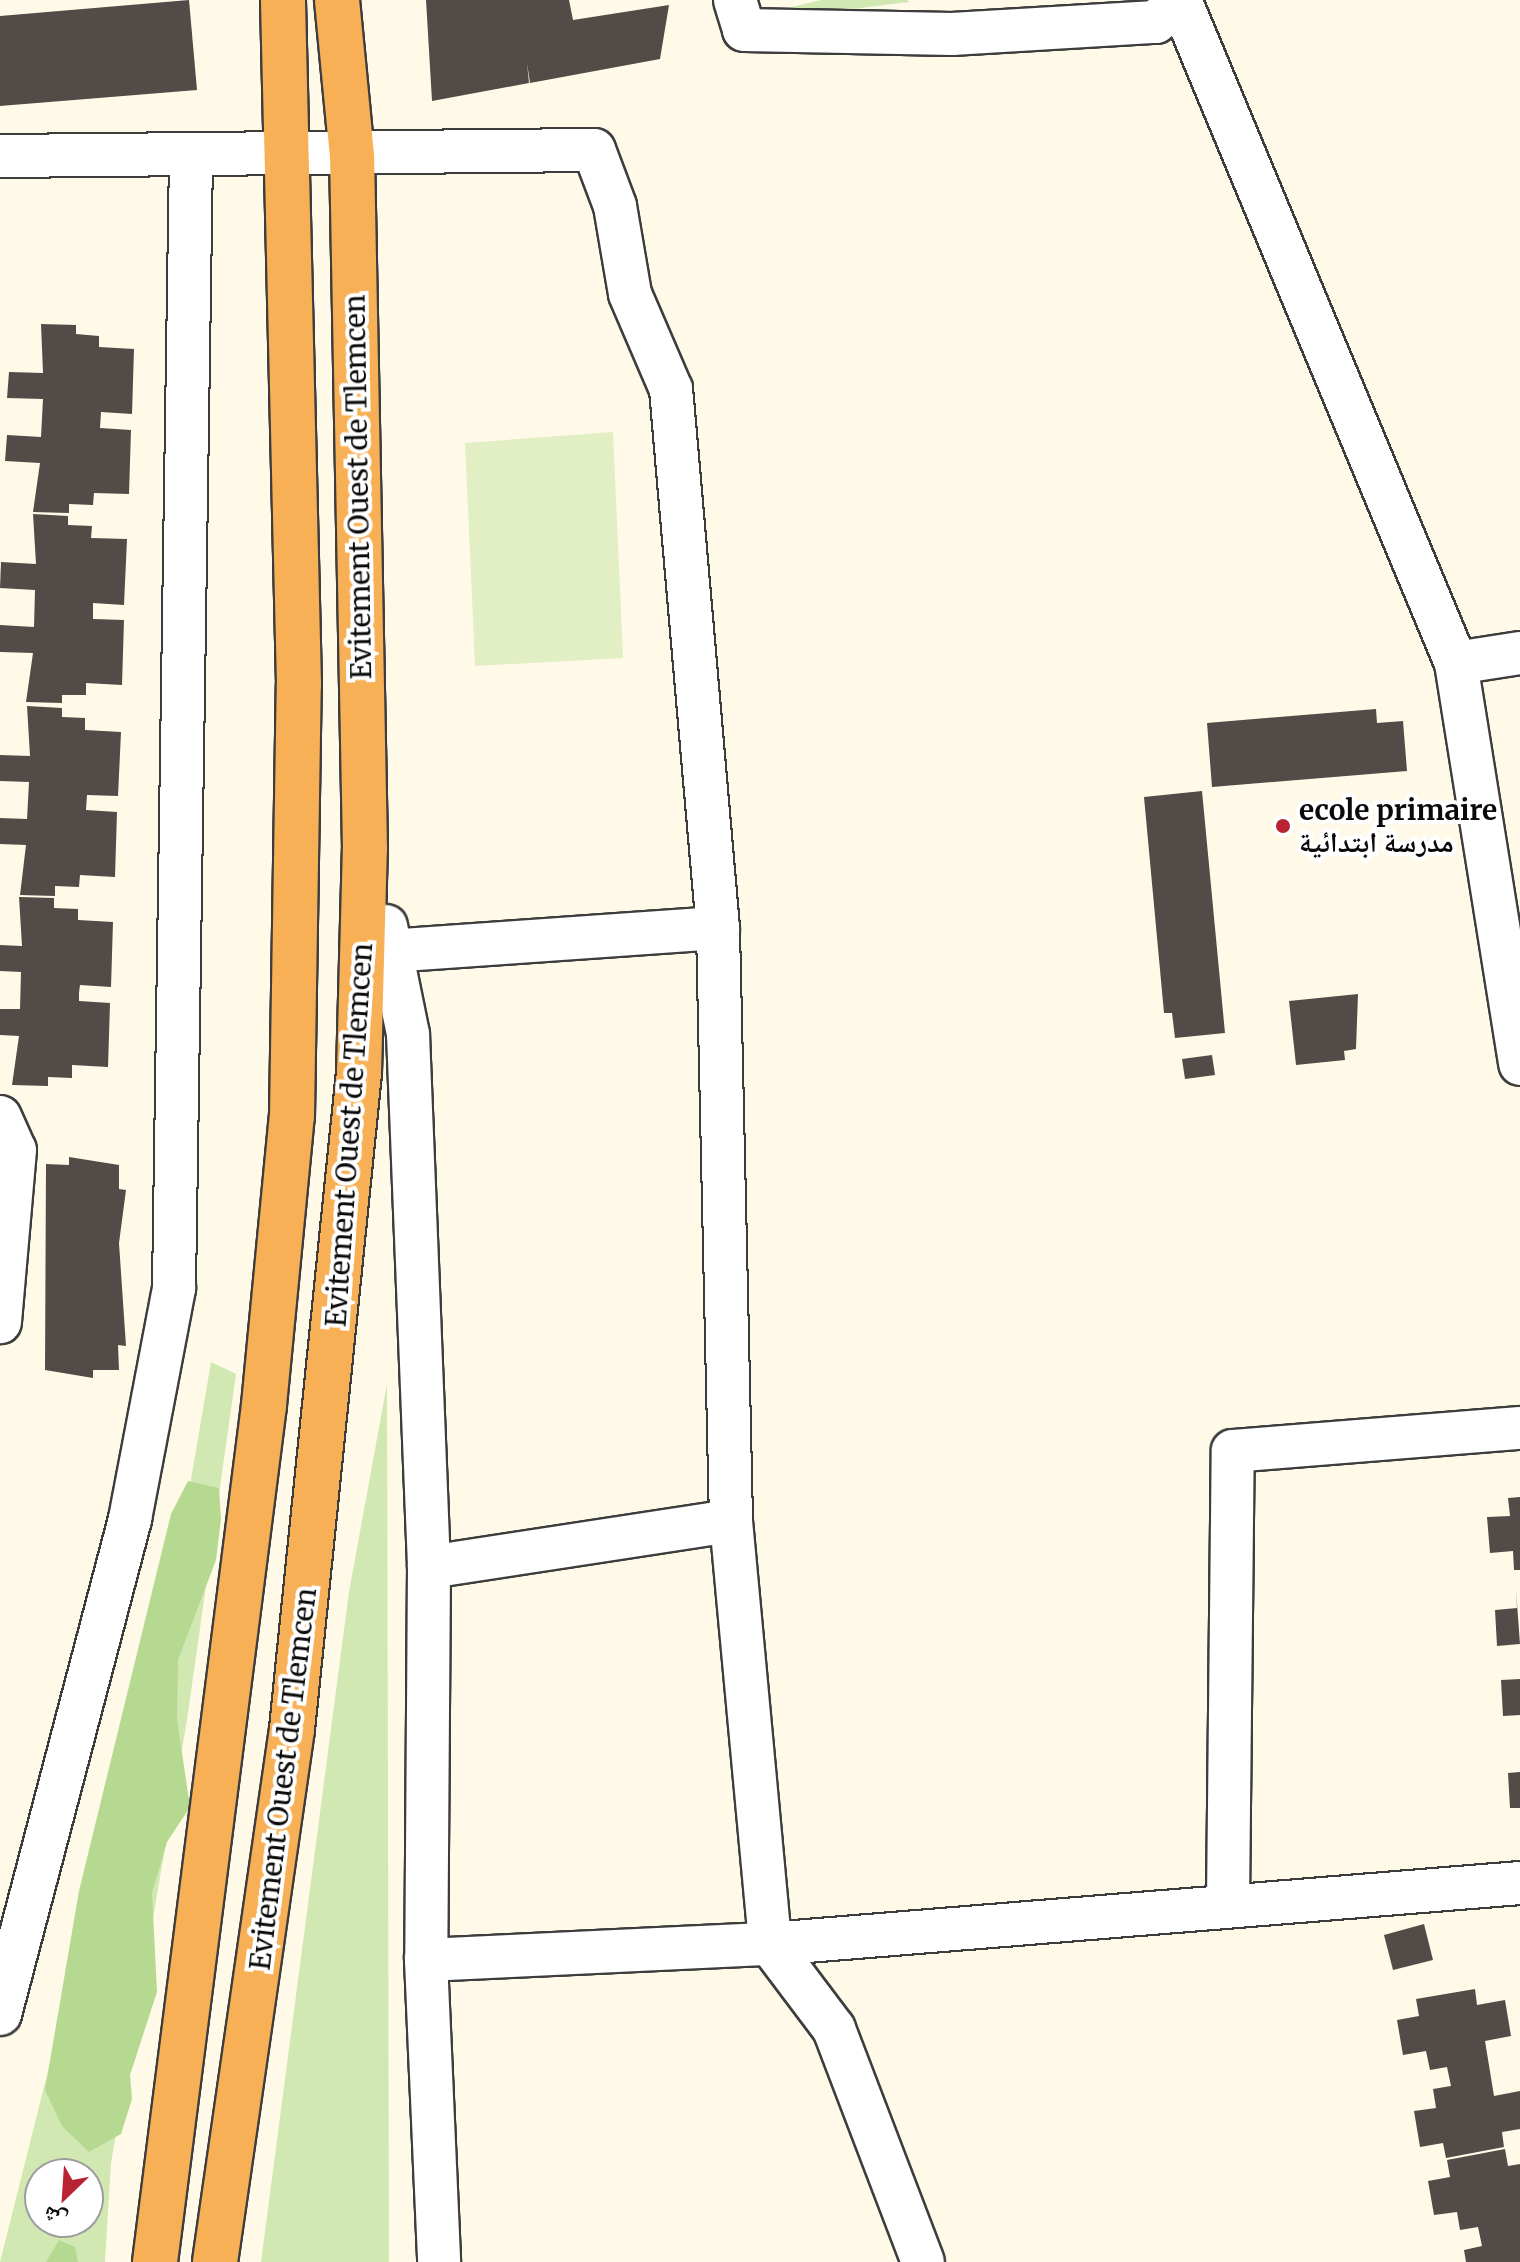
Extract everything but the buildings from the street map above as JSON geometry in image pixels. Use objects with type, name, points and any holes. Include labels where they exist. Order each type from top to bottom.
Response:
[{"type":"highway","name":"Evitement Ouest de Tlemcen","points":[[155,2262],[256,1467],[292,1116],[299,685],[283,0]]},
{"type":"highway","name":"Evitement Ouest de Tlemcen","points":[[215,2262],[290,1745],[333,1356],[359,1073],[365,849],[352,156],[337,0]]},
{"type":"street","points":[[735,0],[744,30],[947,17],[1156,22],[1180,0],[1456,663],[1520,1064]]},
{"type":"street","points":[[0,156],[287,157],[594,150],[615,206],[630,294],[671,389],[718,928],[731,1521],[770,1944],[834,2029],[923,2262]]},
{"type":"street","points":[[0,2014],[130,1519],[174,1288],[191,155]]},
{"type":"street","points":[[1456,663],[1520,653]]},
{"type":"street","points":[[365,849],[392,951],[408,1034],[429,1567],[426,1960],[439,2262]]},
{"type":"street","points":[[392,951],[718,928]]},
{"type":"street","points":[[0,1117],[15,1150],[2,1267],[0,1322]]},
{"type":"street","points":[[1228,1902],[1233,1451],[1520,1428]]},
{"type":"street","points":[[429,1567],[731,1521]]},
{"type":"street","points":[[426,1960],[770,1944],[1228,1902],[1520,1883]]},
{"type":"green space","points":[[821,0],[909,2],[781,18],[779,10]]},
{"type":"green space","points":[[613,432],[623,658],[475,666],[465,443]]},
{"type":"green space","points":[[211,1362],[236,1374],[187,1720],[111,2163],[105,2262],[0,2262],[24,2167],[24,2238],[104,2238],[104,2158],[26,2158],[179,1550]]},
{"type":"green space","points":[[387,1384],[389,2262],[261,2262],[349,1592]]},
{"type":"green space","points":[[188,1481],[219,1488],[221,1519],[216,1560],[178,1660],[177,1719],[190,1807],[167,1842],[152,1893],[157,1992],[130,2075],[132,2099],[121,2134],[89,2152],[62,2126],[45,2090],[79,1891],[171,1514]]},
{"type":"green space","points":[[59,2240],[75,2247],[78,2262],[46,2262]]},
{"type":"place","name":"ecole primaire مدرسة ابتدائية","points":[[1283,826]]}]
